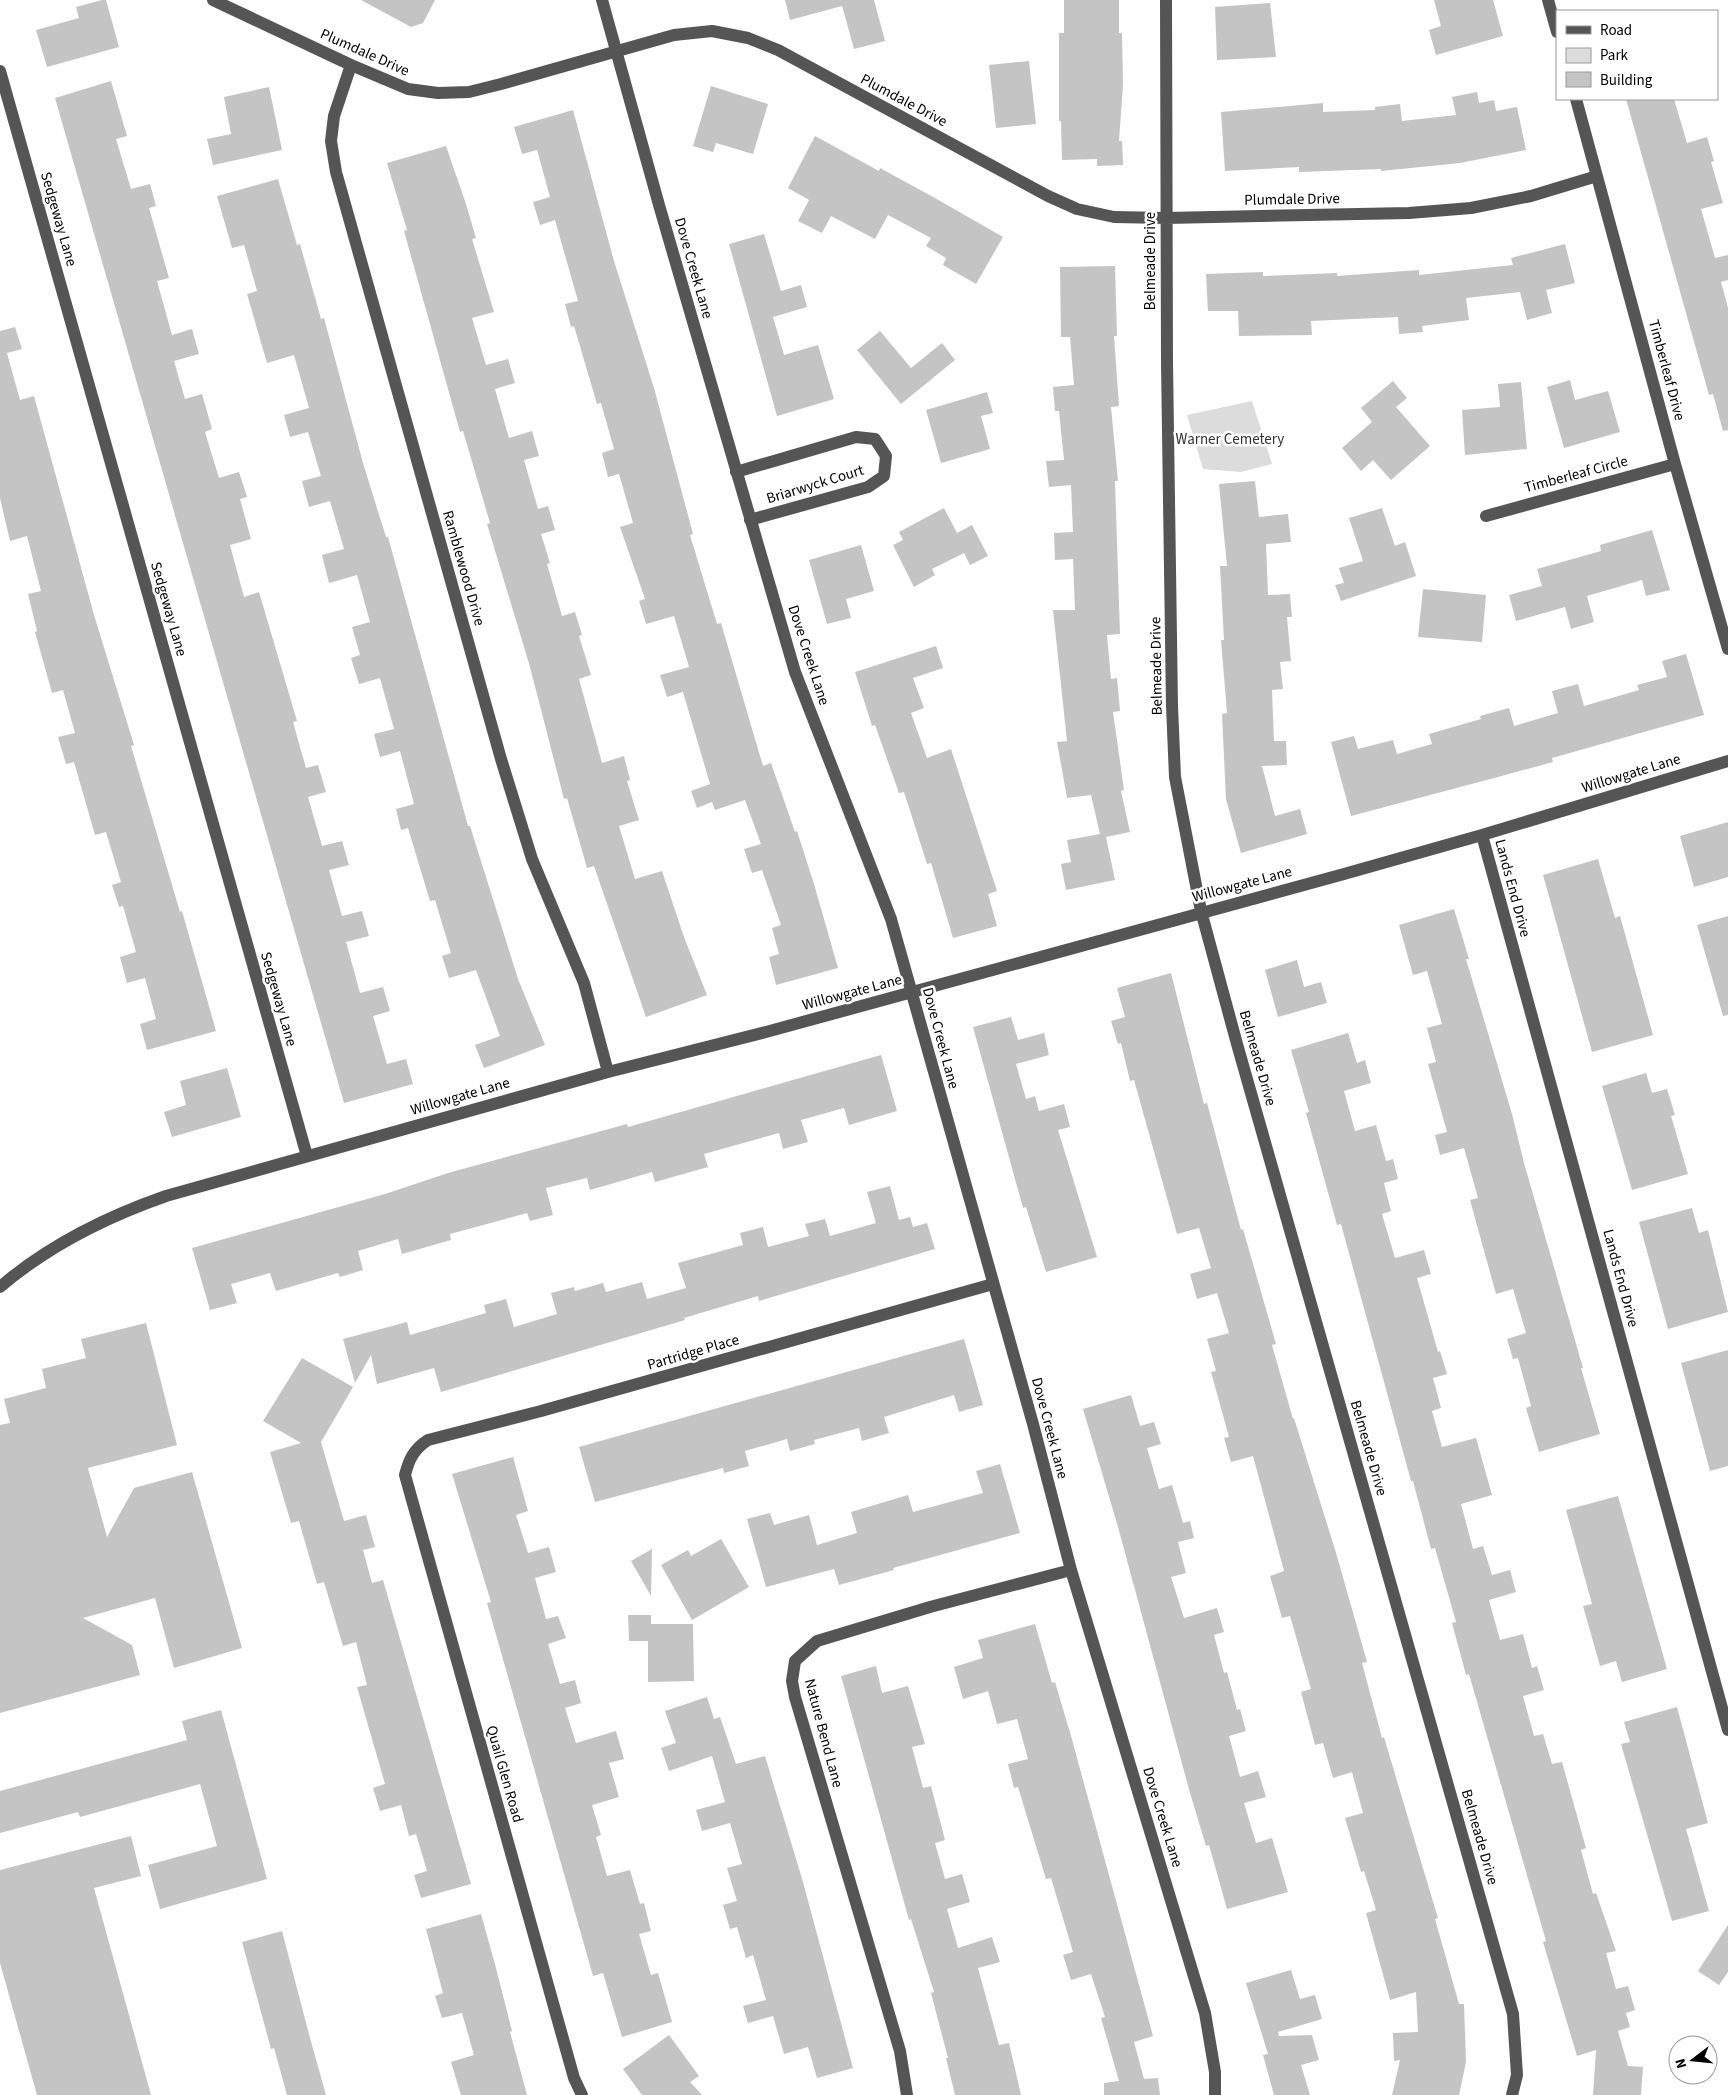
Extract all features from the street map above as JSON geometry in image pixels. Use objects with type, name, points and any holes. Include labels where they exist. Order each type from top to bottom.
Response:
[{"type":"street","name":"Plumdale Drive","points":[[213,0],[351,65],[408,89],[438,93],[470,92],[674,35],[712,31],[748,38],[778,50],[1048,196],[1077,210],[1114,217],[1166,218],[1409,213],[1471,208],[1531,196],[1598,176]]},
{"type":"street","name":"Dove Creek Lane","points":[[602,0],[795,672],[891,919],[1033,1424],[1071,1570],[1205,2013],[1215,2072],[1215,2095]]},
{"type":"street","name":"Belmeade Drive","points":[[1166,0],[1166,218],[1172,696],[1175,777],[1201,911],[1237,1044],[1513,2014],[1517,2075],[1512,2095]]},
{"type":"street","points":[[1548,0],[1556,28]]},
{"type":"street","name":"Ramblewood Drive","points":[[351,65],[334,116],[331,142],[336,172],[501,759],[532,859],[584,983],[608,1072]]},
{"type":"street","name":"Sedgeway Lane","points":[[0,71],[307,1156]]},
{"type":"street","name":"Timberleaf Drive","points":[[1576,100],[1675,464],[1728,649]]},
{"type":"street","name":"Briarwyck Court","points":[[736,472],[856,437],[875,439],[886,456],[884,476],[868,487],[750,520]]},
{"type":"street","name":"Timberleaf Circle","points":[[1486,516],[1675,464]]},
{"type":"street","name":"Willowgate Lane","points":[[0,1287],[75,1234],[133,1208],[166,1196],[608,1072],[912,992],[1482,835],[1728,761]]},
{"type":"street","name":"Lands End Drive","points":[[1482,835],[1728,1730]]},
{"type":"street","name":"Partridge Place","points":[[409,1460],[418,1446],[428,1440],[541,1411],[993,1284]]},
{"type":"street","name":"Quail Glen Road","points":[[409,1460],[405,1476],[574,2078],[582,2095]]},
{"type":"street","name":"Nature Bend Lane","points":[[907,2095],[900,2051],[795,1697],[792,1681],[794,1661],[817,1641],[1071,1570]]},
{"type":"green space","name":"Warner Cemetery","points":[[1252,401],[1272,464],[1241,472],[1203,469],[1187,415]]},
{"type":"building","points":[[106,0],[119,47],[47,67],[36,30],[79,18],[76,7]]},
{"type":"building","points":[[361,0],[435,0],[423,23],[411,27]]},
{"type":"building","points":[[785,0],[874,0],[885,41],[854,49],[842,6],[790,20]]},
{"type":"building","points":[[1064,0],[1119,0],[1119,33],[1122,33],[1123,84],[1119,141],[1122,141],[1123,165],[1097,166],[1097,159],[1062,160],[1061,121],[1059,121],[1059,33],[1064,33]]},
{"type":"building","points":[[1434,0],[1493,0],[1503,36],[1436,55],[1429,30],[1441,26]]},
{"type":"building","points":[[1270,3],[1276,57],[1217,60],[1215,7]]},
{"type":"building","points":[[1029,61],[1036,124],[996,128],[989,65]]},
{"type":"building","points":[[111,81],[127,136],[116,139],[131,189],[150,184],[156,206],[149,208],[169,278],[157,281],[172,335],[192,329],[199,354],[174,361],[185,399],[202,394],[212,429],[205,432],[219,478],[239,472],[247,497],[240,499],[251,539],[230,545],[244,597],[259,592],[297,721],[293,722],[306,768],[318,765],[326,792],[308,797],[322,846],[342,841],[349,865],[329,870],[342,916],[362,911],[369,936],[346,942],[360,993],[383,987],[390,1011],[373,1016],[387,1064],[406,1059],[413,1084],[344,1103],[55,98]]},
{"type":"building","points":[[711,86],[768,104],[753,154],[716,143],[713,152],[693,146]]},
{"type":"building","points":[[269,87],[282,150],[213,165],[207,139],[231,134],[224,97]]},
{"type":"building","points":[[1477,92],[1479,103],[1494,100],[1496,111],[1517,107],[1526,150],[1460,163],[1381,171],[1381,169],[1299,172],[1299,167],[1225,171],[1221,112],[1323,103],[1323,112],[1375,110],[1375,107],[1400,104],[1402,121],[1456,115],[1452,97]]},
{"type":"building","points":[[1626,100],[1674,100],[1687,143],[1707,137],[1714,161],[1711,162],[1723,203],[1701,209],[1715,258],[1728,255],[1728,280],[1721,282],[1728,308],[1728,430],[1723,431],[1713,394],[1709,395]]},
{"type":"building","points":[[573,110],[614,261],[654,388],[693,534],[690,535],[717,624],[721,623],[763,766],[771,763],[795,832],[797,831],[838,968],[776,985],[769,957],[779,954],[772,928],[781,925],[762,870],[752,873],[744,849],[761,844],[745,800],[715,810],[712,802],[697,808],[691,791],[710,784],[683,692],[667,697],[660,675],[689,667],[674,616],[646,624],[639,601],[645,599],[620,527],[633,523],[619,474],[608,477],[602,453],[614,449],[601,403],[597,404],[574,326],[571,327],[565,304],[578,301],[555,220],[540,225],[533,202],[550,197],[537,150],[522,154],[514,127]]},
{"type":"building","points":[[815,136],[879,171],[880,168],[1003,237],[976,284],[943,265],[946,258],[926,246],[931,238],[888,215],[875,239],[831,216],[822,233],[798,221],[809,200],[788,188]]},
{"type":"building","points":[[446,146],[476,238],[472,239],[494,312],[472,318],[486,365],[508,359],[515,383],[495,389],[509,438],[532,431],[539,456],[524,460],[538,509],[548,506],[555,530],[541,534],[550,563],[547,564],[562,616],[575,612],[582,635],[579,636],[591,675],[579,679],[602,763],[624,756],[630,780],[627,781],[639,820],[619,826],[635,879],[662,871],[684,937],[707,995],[646,1017],[594,866],[587,868],[567,798],[564,799],[530,667],[487,524],[490,523],[463,431],[460,432],[404,231],[407,230],[387,163]]},
{"type":"building","points":[[278,179],[297,245],[300,244],[321,319],[324,318],[363,463],[386,537],[388,537],[468,826],[470,826],[518,979],[545,1045],[484,1068],[475,1045],[500,1036],[476,970],[449,978],[442,956],[451,953],[435,900],[430,901],[408,828],[401,830],[396,809],[414,804],[400,751],[380,757],[374,734],[394,729],[380,678],[359,684],[351,658],[360,655],[352,627],[370,622],[357,575],[329,583],[322,555],[344,549],[330,501],[309,507],[302,481],[321,476],[308,432],[290,437],[284,415],[309,408],[294,355],[267,363],[247,294],[257,291],[244,245],[232,248],[217,196]]},
{"type":"building","points":[[764,234],[781,291],[801,285],[807,307],[773,317],[784,355],[818,345],[834,399],[777,416],[729,244]]},
{"type":"building","points":[[1565,244],[1575,283],[1546,290],[1552,313],[1527,320],[1520,292],[1466,298],[1469,320],[1422,326],[1423,332],[1399,334],[1398,317],[1311,321],[1312,335],[1239,336],[1238,311],[1208,311],[1206,274],[1263,272],[1263,276],[1337,273],[1337,276],[1419,270],[1419,275],[1513,265],[1511,258]]},
{"type":"building","points":[[1115,266],[1117,336],[1114,336],[1119,406],[1111,407],[1118,481],[1115,481],[1120,634],[1107,635],[1111,679],[1117,678],[1120,711],[1113,712],[1124,790],[1121,791],[1130,832],[1106,837],[1115,880],[1066,890],[1061,864],[1071,862],[1067,840],[1100,834],[1091,795],[1067,798],[1057,742],[1067,741],[1053,610],[1075,610],[1073,559],[1055,560],[1054,533],[1073,532],[1071,485],[1049,487],[1046,461],[1064,460],[1059,411],[1055,411],[1053,387],[1074,385],[1070,337],[1061,337],[1060,267]]},
{"type":"building","points":[[15,327],[22,349],[7,353],[20,400],[34,396],[94,615],[134,745],[131,746],[180,912],[182,911],[216,1031],[147,1050],[140,1024],[156,1019],[145,978],[127,983],[120,957],[136,952],[123,906],[119,907],[112,885],[121,882],[106,832],[95,835],[74,762],[66,764],[58,737],[75,733],[63,690],[52,693],[35,632],[37,631],[28,594],[41,591],[27,536],[10,541],[0,498],[0,331]]},
{"type":"building","points":[[880,331],[911,368],[942,343],[955,360],[901,404],[857,350]]},
{"type":"building","points":[[1570,380],[1575,400],[1608,391],[1620,432],[1564,448],[1547,387]]},
{"type":"building","points":[[1393,381],[1407,398],[1396,407],[1430,446],[1391,480],[1373,460],[1361,471],[1342,448],[1372,422],[1361,408]]},
{"type":"building","points":[[1521,382],[1527,449],[1465,455],[1462,410],[1500,407],[1498,384]]},
{"type":"building","points":[[987,392],[993,413],[981,416],[990,449],[941,463],[926,410]]},
{"type":"building","points":[[1255,481],[1259,517],[1288,514],[1291,542],[1266,544],[1268,595],[1290,594],[1292,617],[1287,617],[1291,661],[1280,662],[1283,689],[1272,690],[1274,741],[1286,741],[1287,765],[1262,766],[1275,816],[1300,809],[1307,834],[1241,853],[1226,799],[1222,714],[1227,713],[1221,640],[1224,640],[1220,566],[1227,566],[1219,484]]},
{"type":"building","points":[[944,508],[957,533],[972,525],[988,556],[970,565],[964,553],[932,569],[935,575],[914,587],[893,545],[903,540],[899,532]]},
{"type":"building","points":[[1382,508],[1395,546],[1405,542],[1416,576],[1341,601],[1335,585],[1344,583],[1339,568],[1363,561],[1349,518]]},
{"type":"building","points":[[1652,530],[1670,590],[1646,596],[1642,580],[1587,596],[1594,622],[1571,629],[1565,607],[1516,621],[1509,595],[1542,586],[1537,569],[1601,551],[1600,545]]},
{"type":"building","points":[[861,545],[874,591],[846,599],[851,618],[827,624],[809,560]]},
{"type":"building","points":[[1423,589],[1486,595],[1482,642],[1418,637]]},
{"type":"building","points":[[936,646],[943,668],[913,678],[924,708],[911,713],[927,758],[951,749],[997,891],[988,894],[997,926],[953,938],[931,863],[927,864],[904,792],[899,793],[875,725],[872,726],[855,672]]},
{"type":"building","points":[[1686,654],[1704,715],[1552,758],[1553,762],[1351,816],[1331,742],[1354,736],[1358,749],[1393,740],[1397,754],[1432,744],[1429,734],[1481,719],[1480,716],[1509,708],[1514,726],[1558,713],[1552,691],[1578,684],[1584,706],[1639,690],[1637,685],[1667,677],[1662,661]]},
{"type":"building","points":[[1728,822],[1728,877],[1694,887],[1680,836]]},
{"type":"building","points":[[1598,859],[1615,918],[1620,916],[1653,1035],[1592,1052],[1543,875]]},
{"type":"building","points":[[1454,909],[1469,959],[1466,959],[1512,1114],[1600,1434],[1539,1452],[1526,1408],[1531,1406],[1518,1358],[1513,1359],[1507,1339],[1526,1333],[1513,1289],[1496,1294],[1470,1200],[1478,1198],[1464,1148],[1440,1155],[1435,1135],[1447,1132],[1428,1064],[1436,1062],[1427,1028],[1442,1024],[1427,971],[1413,975],[1399,925]]},
{"type":"building","points":[[1728,916],[1728,1015],[1723,1016],[1697,925]]},
{"type":"building","points":[[1297,960],[1304,987],[1321,982],[1327,1003],[1278,1017],[1265,970]]},
{"type":"building","points":[[1171,973],[1204,1104],[1207,1103],[1241,1230],[1243,1229],[1276,1344],[1272,1345],[1293,1419],[1337,1556],[1367,1662],[1362,1663],[1382,1738],[1384,1737],[1438,1918],[1435,1919],[1459,2004],[1464,2004],[1466,2062],[1459,2095],[1392,2095],[1400,2060],[1394,2061],[1393,2033],[1418,2032],[1416,1992],[1390,2000],[1366,1913],[1376,1910],[1364,1871],[1361,1872],[1345,1818],[1363,1813],[1352,1772],[1333,1778],[1323,1743],[1315,1745],[1301,1692],[1311,1689],[1290,1616],[1282,1618],[1270,1576],[1284,1571],[1253,1456],[1231,1462],[1224,1438],[1229,1437],[1211,1372],[1216,1371],[1207,1339],[1229,1333],[1217,1293],[1197,1299],[1190,1274],[1211,1268],[1199,1228],[1177,1234],[1134,1080],[1130,1081],[1121,1043],[1118,1044],[1111,1021],[1125,1017],[1117,988]]},
{"type":"building","points":[[1011,1017],[1018,1040],[1044,1033],[1049,1055],[1016,1064],[1026,1099],[1035,1096],[1039,1111],[1064,1104],[1070,1127],[1058,1130],[1097,1257],[1046,1272],[1026,1207],[1023,1208],[973,1027]]},
{"type":"building","points":[[1348,1033],[1357,1063],[1365,1060],[1371,1083],[1344,1091],[1355,1131],[1376,1125],[1386,1161],[1393,1159],[1398,1179],[1384,1183],[1391,1211],[1382,1214],[1395,1258],[1424,1250],[1431,1274],[1417,1278],[1438,1352],[1440,1351],[1447,1374],[1433,1378],[1441,1408],[1432,1411],[1442,1447],[1476,1438],[1492,1495],[1461,1504],[1473,1549],[1483,1546],[1492,1575],[1510,1570],[1516,1592],[1489,1600],[1500,1640],[1523,1634],[1532,1668],[1537,1666],[1544,1690],[1523,1696],[1534,1736],[1543,1734],[1552,1764],[1562,1762],[1586,1848],[1581,1850],[1593,1894],[1596,1893],[1616,1951],[1606,1953],[1616,1989],[1628,1986],[1635,2010],[1626,2013],[1630,2027],[1618,2031],[1628,2066],[1643,2067],[1641,2095],[1593,2095],[1596,2050],[1577,2056],[1543,1942],[1546,1941],[1469,1674],[1466,1675],[1452,1623],[1456,1622],[1435,1548],[1431,1549],[1341,1224],[1337,1225],[1306,1113],[1309,1112],[1291,1050]]},
{"type":"building","points":[[881,1055],[897,1111],[849,1125],[844,1108],[801,1120],[808,1142],[783,1149],[779,1133],[704,1154],[708,1167],[655,1182],[652,1172],[590,1190],[587,1178],[546,1188],[553,1215],[530,1221],[527,1213],[450,1234],[451,1240],[402,1254],[398,1239],[358,1251],[363,1270],[340,1277],[338,1273],[276,1291],[270,1273],[231,1284],[237,1303],[210,1310],[192,1248],[385,1194],[448,1173],[627,1124],[628,1127]]},
{"type":"building","points":[[227,1068],[241,1117],[172,1137],[164,1112],[186,1105],[180,1081]]},
{"type":"building","points":[[1646,1073],[1652,1093],[1667,1089],[1675,1115],[1671,1116],[1688,1174],[1632,1190],[1602,1086]]},
{"type":"building","points":[[890,1186],[899,1220],[910,1217],[913,1227],[927,1223],[935,1249],[759,1301],[758,1296],[684,1318],[685,1320],[441,1392],[434,1368],[377,1384],[371,1355],[355,1383],[343,1339],[407,1322],[410,1335],[486,1313],[484,1305],[506,1299],[514,1327],[557,1314],[551,1293],[574,1287],[575,1291],[603,1283],[606,1292],[642,1282],[647,1299],[686,1288],[678,1263],[743,1245],[740,1233],[763,1227],[768,1247],[809,1236],[805,1224],[825,1219],[830,1236],[876,1223],[867,1192]]},
{"type":"building","points":[[1692,1208],[1699,1233],[1708,1230],[1728,1312],[1668,1329],[1639,1222]]},
{"type":"building","points":[[146,1323],[177,1445],[88,1468],[107,1537],[134,1488],[192,1472],[242,1648],[174,1668],[155,1598],[83,1618],[132,1645],[140,1675],[0,1713],[0,1425],[10,1423],[4,1399],[46,1388],[42,1369],[86,1358],[81,1339]]},
{"type":"building","points":[[964,1339],[983,1405],[959,1412],[954,1395],[884,1417],[889,1433],[862,1441],[859,1428],[814,1440],[815,1444],[790,1451],[787,1439],[745,1451],[749,1466],[724,1473],[723,1468],[595,1502],[579,1447]]},
{"type":"building","points":[[1728,1350],[1728,1466],[1710,1471],[1681,1363]]},
{"type":"building","points":[[302,1358],[353,1387],[321,1442],[344,1521],[366,1515],[375,1547],[363,1550],[372,1583],[383,1580],[471,1884],[421,1898],[414,1875],[427,1871],[416,1834],[409,1836],[401,1805],[380,1811],[373,1788],[385,1784],[357,1687],[367,1685],[356,1642],[343,1646],[324,1582],[317,1584],[299,1521],[291,1523],[270,1452],[301,1443],[263,1421]]},
{"type":"building","points":[[1131,1395],[1140,1426],[1154,1422],[1161,1444],[1147,1448],[1159,1489],[1172,1485],[1183,1523],[1190,1521],[1194,1538],[1178,1542],[1186,1573],[1171,1577],[1184,1618],[1217,1608],[1224,1632],[1214,1635],[1224,1673],[1227,1672],[1237,1710],[1240,1709],[1246,1731],[1229,1736],[1240,1777],[1258,1771],[1266,1797],[1244,1803],[1256,1843],[1272,1838],[1288,1892],[1227,1909],[1209,1845],[1206,1846],[1190,1793],[1118,1527],[1083,1409]]},
{"type":"building","points":[[513,1457],[528,1511],[516,1515],[528,1553],[549,1547],[556,1572],[535,1578],[546,1619],[558,1616],[566,1638],[548,1644],[560,1684],[575,1680],[581,1703],[565,1708],[576,1743],[616,1731],[624,1759],[609,1763],[619,1797],[592,1805],[601,1835],[596,1837],[607,1876],[630,1870],[640,1904],[644,1903],[651,1931],[639,1934],[651,1975],[658,1973],[672,2022],[622,2037],[603,1973],[593,1976],[487,1603],[491,1602],[452,1474]]},
{"type":"building","points":[[1000,1464],[1020,1533],[839,1585],[834,1569],[766,1587],[747,1519],[770,1513],[774,1525],[809,1515],[817,1545],[857,1533],[851,1512],[908,1495],[913,1512],[983,1493],[976,1471]]},
{"type":"building","points":[[1618,1496],[1667,1669],[1622,1682],[1616,1661],[1600,1666],[1583,1606],[1592,1604],[1566,1510]]},
{"type":"building","points":[[721,1539],[749,1587],[692,1620],[661,1565],[688,1550],[691,1556]]},
{"type":"building","points":[[652,1549],[651,1596],[631,1561]]},
{"type":"building","points":[[628,1615],[651,1615],[651,1624],[693,1624],[694,1681],[648,1682],[648,1641],[629,1641]]},
{"type":"building","points":[[1035,1624],[1052,1683],[1055,1682],[1071,1736],[1153,2036],[1134,2042],[1144,2079],[1158,2078],[1160,2095],[1104,2095],[1104,2083],[1119,2081],[1101,2018],[1105,2017],[1091,1974],[1071,1980],[1063,1955],[1073,1952],[1051,1878],[1046,1879],[1018,1787],[1014,1788],[1008,1764],[1028,1759],[1017,1719],[997,1724],[988,1691],[963,1699],[954,1667],[983,1658],[978,1640]]},
{"type":"building","points":[[876,1666],[882,1693],[908,1686],[925,1744],[912,1747],[923,1788],[931,1786],[945,1840],[935,1843],[945,1879],[962,1874],[970,1902],[947,1909],[958,1948],[992,1937],[1000,1962],[978,1968],[999,2045],[1009,2043],[1021,2095],[955,2095],[946,2058],[948,2058],[931,1993],[934,1992],[911,1919],[909,1920],[841,1676]]},
{"type":"building","points":[[707,1697],[714,1719],[720,1717],[736,1764],[765,1756],[803,1882],[853,2068],[817,2078],[808,2047],[784,2054],[773,2016],[748,2023],[743,2006],[766,2000],[753,1955],[746,1958],[737,1927],[730,1929],[723,1905],[737,1901],[727,1868],[742,1864],[730,1823],[702,1831],[696,1810],[725,1802],[712,1756],[669,1771],[661,1748],[676,1743],[665,1711]]},
{"type":"building","points":[[1677,1707],[1708,1823],[1686,1829],[1709,1911],[1672,1921],[1621,1744],[1630,1742],[1624,1722]]},
{"type":"building","points":[[221,1710],[267,1879],[160,1909],[148,1865],[217,1846],[200,1784],[80,1817],[78,1812],[0,1833],[0,1791],[187,1740],[182,1721]]},
{"type":"building","points":[[131,1836],[141,1876],[94,1888],[151,2095],[37,2095],[0,1963],[0,1870]]},
{"type":"building","points":[[481,1914],[527,2095],[461,2095],[451,2062],[474,2055],[462,2013],[442,2018],[435,1996],[443,1993],[426,1929]]},
{"type":"building","points":[[1728,1925],[1728,1972],[1719,1985],[1698,1971]]},
{"type":"building","points":[[282,1931],[326,2095],[287,2095],[274,2048],[271,2049],[242,1942]]},
{"type":"building","points":[[1291,1970],[1300,1999],[1315,1995],[1322,2019],[1278,2032],[1279,2036],[1312,2035],[1319,2060],[1301,2065],[1310,2095],[1274,2095],[1263,2055],[1268,2054],[1246,1983]]},
{"type":"building","points":[[669,2035],[699,2076],[690,2082],[702,2095],[642,2095],[623,2069]]}]
